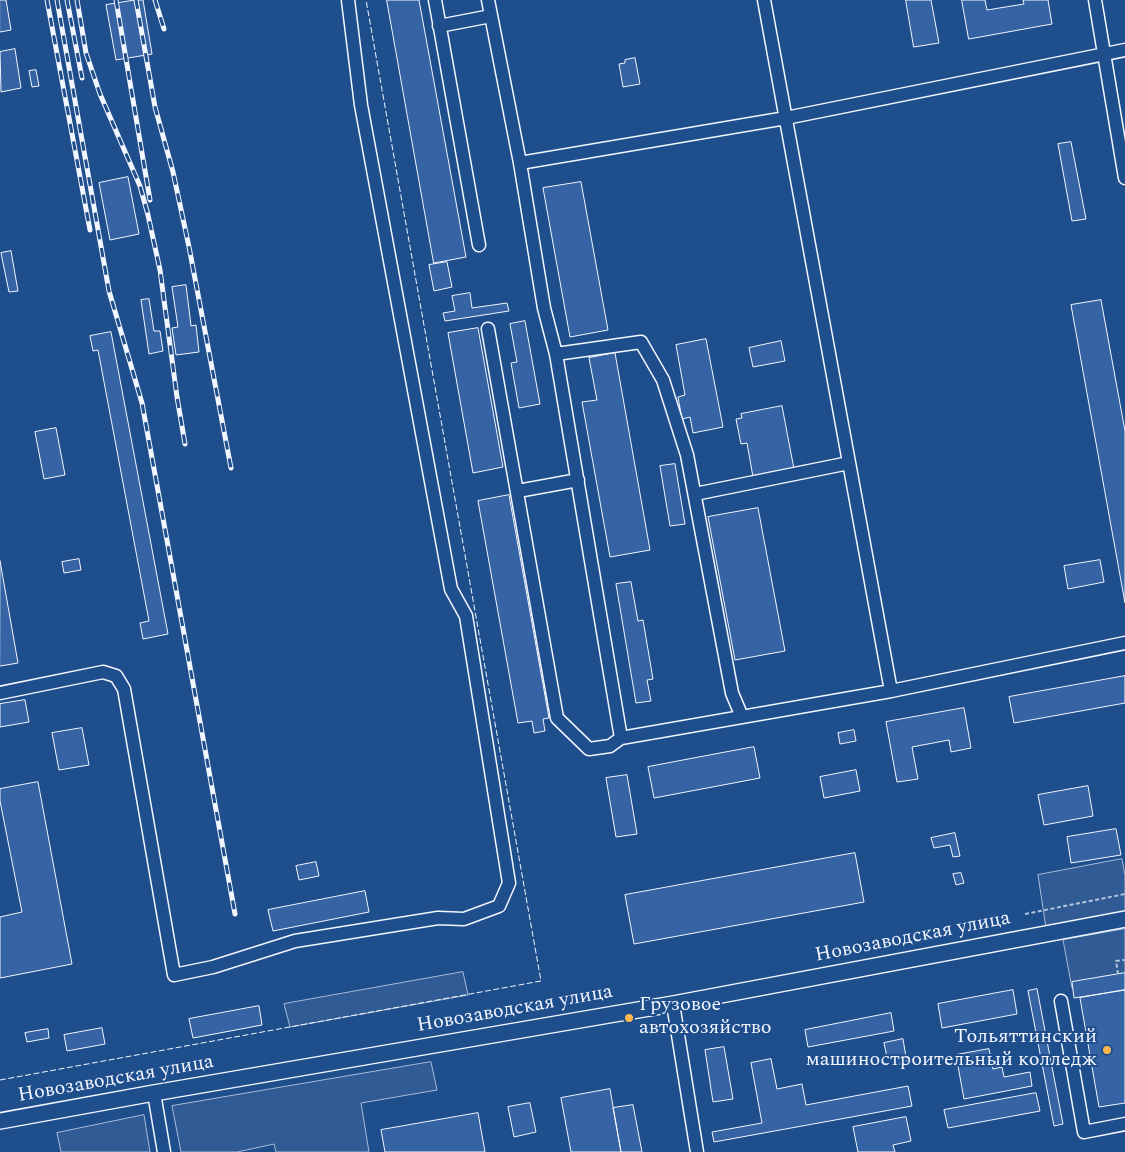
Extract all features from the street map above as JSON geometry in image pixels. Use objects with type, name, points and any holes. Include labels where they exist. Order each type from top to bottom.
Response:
[{"type":"main road","name":"Новозаводская улица","points":[[0,1121],[673,1004],[1125,919]]},
{"type":"street","points":[[0,693],[103,672],[116,676],[124,689],[174,975],[213,967],[295,941],[438,918],[464,919],[499,906],[509,883],[466,616],[451,589],[361,105],[348,0]]},
{"type":"street","points":[[435,0],[479,245]]},
{"type":"street","points":[[488,0],[520,164],[544,308],[556,354],[621,738]]},
{"type":"street","points":[[764,0],[891,691]]},
{"type":"street","points":[[1095,0],[1125,178]]},
{"type":"street","points":[[439,26],[491,16]]},
{"type":"street","points":[[520,164],[786,118],[1125,50]]},
{"type":"street","points":[[488,330],[557,718],[588,749],[610,746],[621,738],[891,691],[1125,643]]},
{"type":"street","points":[[556,354],[641,342],[663,380],[687,455],[732,693],[742,717]]},
{"type":"street","points":[[694,494],[849,463]]},
{"type":"street","points":[[518,492],[578,480]]},
{"type":"street","points":[[1061,1001],[1084,1132],[1125,1124]]},
{"type":"street","points":[[673,1004],[697,1152]]},
{"type":"street","points":[[154,1093],[164,1152]]},
{"type":"path","points":[[1025,914],[1125,894]]},
{"type":"path","points":[[1118,974],[1116,962],[1125,960]]},
{"type":"shaded area","points":[[1122,859],[1125,875],[1125,913],[1046,928],[1038,875]]},
{"type":"shaded area","points":[[1125,929],[1125,979],[1072,988],[1063,940]]},
{"type":"shaded area","points":[[463,972],[468,995],[290,1027],[284,1004]]},
{"type":"shaded area","points":[[431,1062],[437,1090],[361,1103],[369,1152],[276,1152],[274,1144],[237,1152],[181,1152],[172,1106]]},
{"type":"shaded area","points":[[144,1115],[150,1152],[61,1152],[57,1133]]},
{"type":"building","points":[[0,0],[6,0],[11,30],[0,32]]},
{"type":"building","points":[[143,0],[152,54],[116,60],[106,5]]},
{"type":"building","points":[[387,0],[419,0],[466,257],[434,263]]},
{"type":"building","points":[[906,0],[931,0],[939,43],[914,47]]},
{"type":"building","points":[[962,0],[985,0],[987,10],[1024,4],[1023,0],[1048,0],[1052,24],[969,39]]},
{"type":"building","points":[[15,49],[21,88],[1,92],[0,52]]},
{"type":"building","points":[[635,58],[640,84],[623,87],[619,64],[625,63],[625,60]]},
{"type":"building","points":[[36,70],[39,86],[32,87],[29,71]]},
{"type":"building","points":[[1071,142],[1086,219],[1072,221],[1058,144]]},
{"type":"building","points":[[128,177],[139,234],[110,240],[99,183]]},
{"type":"building","points":[[581,182],[608,330],[570,337],[543,188]]},
{"type":"building","points":[[11,251],[18,291],[9,292],[1,253]]},
{"type":"building","points":[[447,262],[452,287],[434,291],[429,265]]},
{"type":"building","points":[[186,285],[191,326],[196,325],[199,352],[176,355],[172,328],[178,327],[172,287]]},
{"type":"building","points":[[470,293],[472,308],[507,303],[509,311],[445,321],[443,313],[455,311],[452,296]]},
{"type":"building","points":[[149,299],[154,331],[160,331],[163,351],[149,354],[141,300]]},
{"type":"building","points":[[1101,300],[1125,431],[1125,603],[1071,305]]},
{"type":"building","points":[[525,321],[540,404],[519,408],[511,363],[517,362],[510,324]]},
{"type":"building","points":[[478,328],[503,467],[473,473],[448,333]]},
{"type":"building","points":[[111,332],[168,634],[143,639],[140,623],[149,621],[98,350],[93,351],[90,336]]},
{"type":"building","points":[[706,339],[723,427],[693,433],[690,417],[682,419],[678,397],[685,395],[676,345]]},
{"type":"building","points":[[781,341],[785,361],[753,367],[749,348]]},
{"type":"building","points":[[615,353],[650,550],[610,557],[582,402],[597,400],[589,358]]},
{"type":"building","points":[[782,406],[794,469],[753,477],[747,443],[741,444],[736,419],[742,418],[741,414]]},
{"type":"building","points":[[56,428],[65,475],[44,479],[35,432]]},
{"type":"building","points":[[675,464],[685,524],[670,526],[660,466]]},
{"type":"building","points":[[509,495],[549,718],[543,719],[545,731],[534,733],[532,721],[518,723],[478,501]]},
{"type":"building","points":[[758,508],[785,651],[735,660],[708,517]]},
{"type":"building","points":[[79,559],[81,570],[64,573],[62,562]]},
{"type":"building","points":[[1100,560],[1104,582],[1068,589],[1064,566]]},
{"type":"building","points":[[0,561],[18,663],[0,666]]},
{"type":"building","points":[[631,582],[638,621],[643,620],[653,679],[647,680],[651,701],[636,703],[616,584]]},
{"type":"building","points":[[1125,676],[1125,703],[1014,723],[1009,697]]},
{"type":"building","points":[[25,700],[29,722],[0,727],[0,704]]},
{"type":"building","points":[[964,708],[971,748],[951,752],[949,740],[912,747],[918,779],[897,782],[886,722]]},
{"type":"building","points":[[82,728],[89,765],[59,770],[52,733]]},
{"type":"building","points":[[854,730],[856,741],[840,744],[838,733]]},
{"type":"building","points":[[754,747],[760,778],[654,798],[648,767]]},
{"type":"building","points":[[856,770],[860,791],[824,798],[820,777]]},
{"type":"building","points":[[627,775],[637,834],[616,837],[606,778]]},
{"type":"building","points":[[38,782],[72,964],[0,978],[0,917],[22,912],[0,801],[0,789]]},
{"type":"building","points":[[1088,786],[1093,816],[1044,825],[1038,795]]},
{"type":"building","points":[[1116,829],[1121,855],[1071,863],[1067,837]]},
{"type":"building","points":[[955,833],[960,856],[953,857],[950,845],[934,848],[931,838]]},
{"type":"building","points":[[855,853],[864,902],[634,944],[625,895]]},
{"type":"building","points":[[316,862],[319,876],[299,880],[296,866]]},
{"type":"building","points":[[961,873],[964,883],[956,885],[953,874]]},
{"type":"building","points":[[365,891],[369,912],[273,931],[268,910]]},
{"type":"building","points":[[1125,973],[1125,990],[1074,998],[1072,982]]},
{"type":"building","points":[[1037,989],[1063,1124],[1054,1126],[1028,991]]},
{"type":"building","points":[[1013,990],[1017,1014],[942,1028],[938,1004]]},
{"type":"building","name":"Тольяттинский машиностроительный колледж","points":[[1125,990],[1125,1103],[1099,1107],[1080,998]]},
{"type":"building","points":[[259,1006],[262,1025],[193,1038],[189,1019]]},
{"type":"building","points":[[891,1013],[894,1031],[808,1047],[805,1030]]},
{"type":"building","points":[[102,1028],[105,1044],[67,1051],[64,1035]]},
{"type":"building","points":[[48,1029],[49,1038],[27,1042],[25,1033]]},
{"type":"building","points":[[903,1039],[907,1063],[895,1065],[894,1056],[887,1057],[884,1043]]},
{"type":"building","points":[[724,1047],[733,1099],[713,1102],[705,1050]]},
{"type":"building","points":[[989,1049],[993,1069],[1002,1067],[1004,1077],[1030,1072],[1032,1086],[964,1099],[956,1055]]},
{"type":"building","points":[[771,1059],[777,1089],[802,1084],[806,1105],[908,1086],[912,1106],[714,1142],[712,1132],[762,1123],[751,1063]]},
{"type":"building","points":[[610,1089],[621,1152],[571,1152],[561,1098]]},
{"type":"building","points":[[1036,1093],[1040,1111],[948,1128],[944,1110]]},
{"type":"building","points":[[530,1103],[536,1132],[514,1137],[508,1107]]},
{"type":"building","points":[[633,1105],[642,1152],[621,1152],[613,1108]]},
{"type":"building","points":[[478,1113],[485,1152],[385,1152],[381,1130]]},
{"type":"building","points":[[906,1117],[911,1141],[893,1145],[895,1152],[858,1152],[853,1127]]},
{"type":"railway","points":[[47,0],[90,230]]},
{"type":"railway","points":[[57,0],[109,291],[142,403],[235,914]]},
{"type":"railway","points":[[67,0],[82,78]]},
{"type":"railway","points":[[77,0],[86,53],[100,94],[140,186],[148,215],[160,270],[185,444]]},
{"type":"railway","points":[[116,0],[150,200]]},
{"type":"railway","points":[[136,0],[155,107],[173,172],[189,247],[231,468]]},
{"type":"railway","points":[[155,0],[164,29]]},
{"type":"fence","points":[[0,1080],[541,981],[366,0]]},
{"type":"place","name":"Грузовое автохозяйство","points":[[629,1018]]},
{"type":"place","name":"Тольяттинский машиностроительный колледж","points":[[1107,1050]]}]
